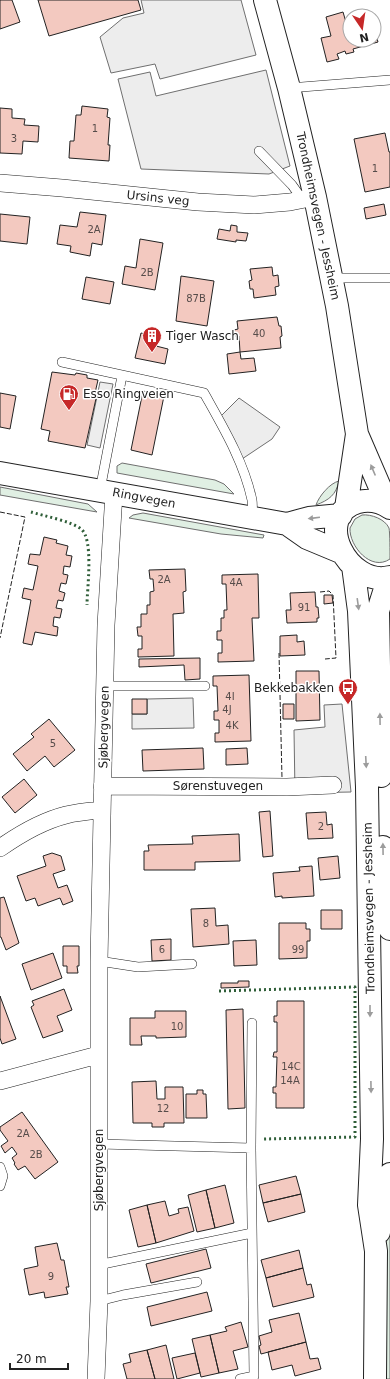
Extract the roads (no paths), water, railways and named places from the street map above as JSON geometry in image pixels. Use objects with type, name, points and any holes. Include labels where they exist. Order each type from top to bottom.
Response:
[{"type":"main road","name":"Trondheimsvegen - Jessheim","points":[[265,0],[289,88],[309,198],[332,278],[357,434],[389,507]]},
{"type":"main road","name":"Trondheimsvegen - Jessheim","points":[[357,434],[343,512],[336,527],[336,536],[348,559],[359,611],[367,787],[372,1139],[369,1206],[376,1251],[375,1379]]},
{"type":"main road","name":"Ringvegen","points":[[0,473],[287,524],[309,518],[343,512],[354,503],[367,500],[378,502],[389,507]]},
{"type":"main road","name":"Ringvegen","points":[[287,524],[307,538],[348,559],[361,572],[372,577],[390,577]]},
{"type":"main road","name":"Trondheimsvegen - Jessheim","points":[[390,583],[384,592],[378,611],[383,876],[390,929]]},
{"type":"main road","name":"Trondheimsvegen - Jessheim","points":[[376,1251],[390,1174]]},
{"type":"street","name":"Ursins veg","points":[[0,183],[198,202],[254,205],[309,198]]},
{"type":"street","name":"Sjøbergvegen","points":[[96,1379],[99,1301],[98,1055],[107,492]]},
{"type":"street","name":"Sørenstuvegen","points":[[102,786],[287,787],[333,785]]},
{"type":"street","points":[[0,848],[14,838],[44,822],[66,814],[102,810]]},
{"type":"street","points":[[0,1081],[98,1055]]},
{"type":"lane","points":[[289,88],[390,80]]},
{"type":"lane","points":[[259,151],[292,185],[309,198]]},
{"type":"lane","points":[[332,278],[390,278]]},
{"type":"lane","points":[[62,362],[204,394],[231,441],[245,476],[252,501],[252,518]]},
{"type":"lane","points":[[107,492],[122,376]]},
{"type":"lane","points":[[105,686],[205,686]]},
{"type":"lane","points":[[100,961],[138,966],[192,964]]},
{"type":"lane","points":[[240,1379],[254,1376],[251,1148],[252,1023]]},
{"type":"lane","points":[[99,1144],[251,1148]]},
{"type":"lane","points":[[0,1167],[3,1176],[0,1186]]},
{"type":"lane","points":[[98,1265],[252,1234]]},
{"type":"lane","points":[[99,1301],[123,1295],[197,1282]]},
{"type":"place","name":"Tiger Wasch","points":[[152,353]]},
{"type":"place","name":"Esso Ringveien","points":[[69,411]]},
{"type":"place","name":"Bekkebakken","points":[[348,705]]}]
